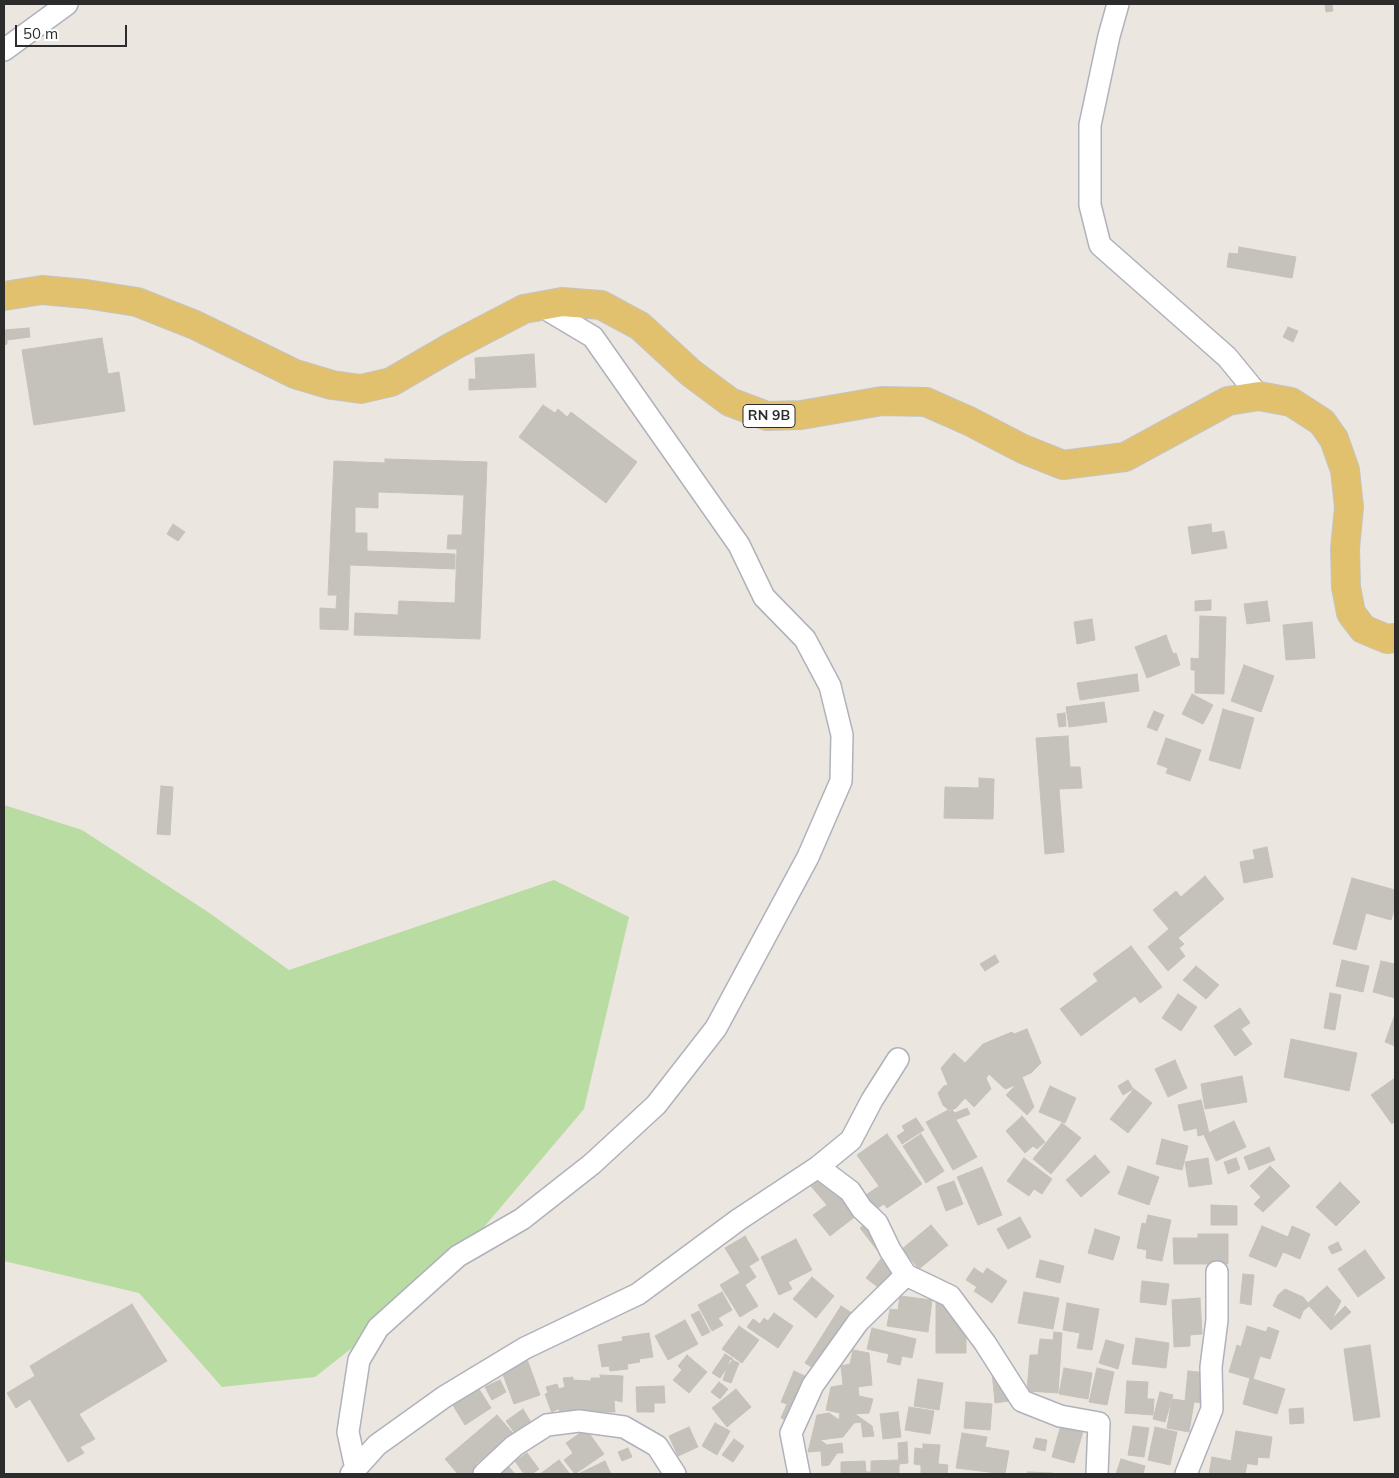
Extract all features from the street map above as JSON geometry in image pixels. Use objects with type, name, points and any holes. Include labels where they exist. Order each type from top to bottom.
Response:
[{"type":"main road","name":"RN 9B","points":[[4,296],[42,290],[86,294],[137,302],[194,325],[295,374],[332,385],[361,390],[391,382],[453,346],[524,309],[562,302],[602,305],[640,326],[691,373],[730,402],[767,416],[801,415],[882,401],[926,402],[969,421],[1023,449],[1063,464],[1126,457],[1228,401],[1259,396],[1291,402],[1322,422],[1334,439],[1345,470],[1349,507],[1345,549],[1346,587],[1351,613],[1363,629],[1387,639],[1395,638]]},
{"type":"street","points":[[1118,4],[1109,36],[1090,125],[1090,205],[1100,245],[1227,357],[1259,396]]},
{"type":"street","points":[[4,50],[59,6]]},
{"type":"street","points":[[353,1472],[348,1432],[359,1360],[378,1328],[458,1256],[522,1218],[592,1164],[656,1105],[716,1028],[808,858],[841,781],[842,734],[830,686],[805,639],[764,597],[739,545],[593,337],[541,306]]},
{"type":"street","points":[[353,1472],[377,1445],[444,1397],[526,1348],[638,1294],[738,1220],[818,1167],[851,1140],[872,1100],[898,1059]]},
{"type":"street","points":[[818,1167],[850,1192],[877,1223],[890,1250],[906,1275],[950,1296],[985,1343],[1022,1401],[1060,1416],[1099,1422],[1098,1474]]},
{"type":"street","points":[[1186,1474],[1212,1409],[1211,1367],[1217,1320],[1217,1272]]},
{"type":"street","points":[[800,1474],[791,1432],[813,1385],[858,1322],[906,1275]]},
{"type":"street","points":[[484,1474],[514,1446],[547,1425],[580,1421],[624,1427],[656,1446],[675,1474]]},
{"type":"green space","points":[[4,805],[82,830],[208,912],[289,970],[554,880],[629,917],[584,1109],[440,1279],[315,1377],[222,1387],[139,1293],[4,1261]]},
{"type":"building","points":[[1325,4],[1332,4],[1333,11],[1326,12]]},
{"type":"building","points":[[1239,247],[1296,257],[1292,278],[1227,267],[1229,253],[1238,254]]},
{"type":"building","points":[[1288,327],[1298,331],[1293,342],[1283,337]]},
{"type":"building","points":[[29,328],[30,337],[7,340],[7,344],[4,345],[4,330]]},
{"type":"building","points":[[102,338],[108,374],[119,372],[125,411],[34,425],[22,350]]},
{"type":"building","points":[[534,354],[536,387],[469,390],[469,379],[476,379],[475,358]]},
{"type":"building","points":[[543,405],[555,413],[558,409],[567,417],[571,412],[637,462],[606,503],[519,437]]},
{"type":"building","points":[[385,459],[487,462],[480,639],[354,635],[355,613],[398,615],[399,601],[455,603],[457,549],[447,549],[448,535],[462,535],[464,495],[378,492],[378,508],[355,507],[355,533],[367,533],[367,551],[455,554],[455,569],[350,565],[348,630],[320,629],[320,608],[336,609],[337,595],[328,595],[334,461],[385,463]]},
{"type":"building","points":[[173,524],[185,532],[178,541],[167,534]]},
{"type":"building","points":[[1211,524],[1212,533],[1224,531],[1227,548],[1192,554],[1188,527]]},
{"type":"building","points":[[1211,600],[1211,610],[1195,611],[1195,601]]},
{"type":"building","points":[[1267,601],[1270,621],[1247,624],[1244,604]]},
{"type":"building","points":[[1200,616],[1226,617],[1224,694],[1195,693],[1195,670],[1191,670],[1191,658],[1199,659]]},
{"type":"building","points":[[1092,619],[1095,640],[1077,644],[1074,622]]},
{"type":"building","points":[[1312,622],[1315,658],[1286,660],[1283,625]]},
{"type":"building","points":[[1166,635],[1173,654],[1176,653],[1180,665],[1147,678],[1135,647]]},
{"type":"building","points":[[1244,665],[1274,676],[1261,712],[1231,701]]},
{"type":"building","points":[[1137,674],[1139,691],[1080,700],[1077,683]]},
{"type":"building","points":[[1192,694],[1213,705],[1203,724],[1182,714]]},
{"type":"building","points":[[1104,702],[1107,722],[1069,727],[1066,707]]},
{"type":"building","points":[[1223,709],[1254,718],[1240,769],[1209,760]]},
{"type":"building","points":[[1154,711],[1164,715],[1157,731],[1147,727]]},
{"type":"building","points":[[1065,713],[1066,726],[1059,727],[1057,714]]},
{"type":"building","points":[[1068,736],[1070,767],[1080,767],[1082,788],[1059,789],[1064,852],[1045,854],[1036,738]]},
{"type":"building","points":[[1166,738],[1201,750],[1190,781],[1166,773],[1168,768],[1157,764]]},
{"type":"building","points":[[979,778],[994,779],[993,819],[944,818],[945,787],[979,788]]},
{"type":"building","points":[[161,786],[173,787],[170,835],[157,834]]},
{"type":"building","points":[[1267,847],[1273,877],[1244,883],[1240,862],[1255,859],[1253,850]]},
{"type":"building","points":[[1205,876],[1224,899],[1178,938],[1184,944],[1179,948],[1185,956],[1168,971],[1148,947],[1169,929],[1153,910],[1176,891],[1181,897]]},
{"type":"building","points":[[1352,878],[1395,890],[1395,907],[1391,920],[1366,913],[1356,950],[1333,944]]},
{"type":"building","points":[[1131,946],[1162,987],[1140,1003],[1135,996],[1081,1036],[1060,1009],[1098,981],[1093,974]]},
{"type":"building","points":[[995,955],[999,962],[985,971],[980,964]]},
{"type":"building","points":[[1342,960],[1369,966],[1363,992],[1336,986]]},
{"type":"building","points":[[1381,961],[1395,964],[1395,998],[1373,992]]},
{"type":"building","points":[[1196,966],[1219,985],[1206,999],[1183,980]]},
{"type":"building","points":[[1330,993],[1341,995],[1335,1030],[1324,1028]]},
{"type":"building","points":[[1178,994],[1197,1007],[1181,1031],[1162,1018]]},
{"type":"building","points":[[1240,1008],[1250,1023],[1241,1029],[1252,1044],[1235,1056],[1214,1026]]},
{"type":"building","points":[[1395,1018],[1395,1046],[1385,1042]]},
{"type":"building","points":[[1027,1029],[1041,1063],[1031,1073],[1022,1077],[1034,1107],[1027,1115],[1006,1095],[1016,1085],[1005,1089],[989,1074],[986,1078],[991,1089],[974,1107],[965,1098],[952,1110],[955,1113],[967,1108],[970,1114],[955,1120],[953,1114],[943,1105],[938,1093],[944,1086],[948,1085],[941,1068],[954,1053],[965,1063],[983,1044],[1012,1032],[1014,1034]]},
{"type":"building","points":[[1291,1039],[1357,1053],[1349,1091],[1284,1077]]},
{"type":"building","points":[[1175,1060],[1187,1088],[1168,1097],[1155,1069]]},
{"type":"building","points":[[1242,1076],[1247,1102],[1205,1109],[1201,1084]]},
{"type":"building","points":[[1395,1078],[1395,1121],[1392,1124],[1371,1095]]},
{"type":"building","points":[[1128,1080],[1133,1089],[1123,1095],[1118,1086]]},
{"type":"building","points":[[1050,1086],[1076,1098],[1065,1123],[1039,1112]]},
{"type":"building","points":[[1134,1089],[1152,1103],[1128,1133],[1110,1119]]},
{"type":"building","points":[[1201,1100],[1209,1133],[1198,1136],[1197,1128],[1184,1131],[1178,1105]]},
{"type":"building","points":[[950,1109],[977,1157],[953,1170],[926,1122]]},
{"type":"building","points":[[1022,1116],[1045,1142],[1037,1149],[1033,1146],[1025,1153],[1006,1131]]},
{"type":"building","points":[[916,1118],[924,1130],[902,1144],[897,1136],[905,1131],[902,1126]]},
{"type":"building","points":[[1234,1121],[1246,1147],[1216,1161],[1204,1135]]},
{"type":"building","points":[[1062,1123],[1081,1138],[1051,1174],[1033,1159]]},
{"type":"building","points":[[887,1134],[922,1184],[887,1208],[884,1204],[876,1209],[866,1195],[879,1186],[857,1155]]},
{"type":"building","points":[[921,1134],[944,1171],[926,1183],[903,1146]]},
{"type":"building","points":[[1162,1139],[1188,1146],[1182,1170],[1156,1164]]},
{"type":"building","points":[[1269,1147],[1275,1160],[1249,1170],[1244,1157]]},
{"type":"building","points":[[1095,1155],[1110,1172],[1081,1197],[1066,1180]]},
{"type":"building","points":[[1024,1158],[1052,1179],[1042,1194],[1034,1189],[1029,1196],[1007,1181]]},
{"type":"building","points":[[1208,1158],[1212,1184],[1189,1187],[1185,1162]]},
{"type":"building","points":[[1236,1158],[1240,1169],[1228,1174],[1224,1162]]},
{"type":"building","points":[[1128,1166],[1159,1177],[1149,1205],[1118,1194]]},
{"type":"building","points":[[1270,1166],[1290,1186],[1263,1212],[1254,1204],[1261,1197],[1250,1186]]},
{"type":"building","points":[[982,1167],[1002,1215],[978,1225],[957,1177]]},
{"type":"building","points":[[828,1171],[861,1212],[830,1236],[813,1215],[827,1205],[810,1185]]},
{"type":"building","points":[[954,1181],[963,1204],[946,1211],[937,1187]]},
{"type":"building","points":[[1340,1182],[1360,1202],[1336,1226],[1316,1207]]},
{"type":"building","points":[[1211,1205],[1237,1206],[1237,1225],[1211,1225]]},
{"type":"building","points":[[1148,1215],[1171,1220],[1162,1261],[1146,1258],[1147,1250],[1137,1248],[1142,1223],[1146,1224]]},
{"type":"building","points":[[876,1216],[892,1238],[877,1250],[860,1228]]},
{"type":"building","points":[[1020,1217],[1031,1237],[1008,1249],[997,1229]]},
{"type":"building","points":[[931,1225],[948,1245],[919,1269],[902,1249]]},
{"type":"building","points":[[1262,1226],[1288,1237],[1292,1226],[1310,1234],[1300,1259],[1283,1252],[1276,1267],[1249,1256]]},
{"type":"building","points":[[1095,1229],[1120,1237],[1113,1260],[1088,1253]]},
{"type":"building","points":[[1198,1234],[1228,1234],[1228,1264],[1174,1264],[1173,1238],[1198,1238]]},
{"type":"building","points":[[745,1236],[759,1260],[749,1266],[756,1277],[745,1285],[758,1306],[740,1317],[720,1285],[740,1273],[725,1248]]},
{"type":"building","points":[[796,1239],[812,1270],[788,1282],[792,1289],[779,1295],[761,1257]]},
{"type":"building","points":[[1338,1242],[1342,1250],[1332,1254],[1328,1247]]},
{"type":"building","points":[[1365,1250],[1385,1278],[1358,1297],[1338,1269]]},
{"type":"building","points":[[884,1255],[905,1272],[887,1294],[866,1278]]},
{"type":"building","points":[[1040,1260],[1064,1266],[1060,1283],[1036,1277]]},
{"type":"building","points":[[974,1268],[983,1274],[987,1268],[1007,1281],[992,1303],[974,1291],[977,1287],[966,1280]]},
{"type":"building","points":[[1243,1274],[1254,1275],[1251,1305],[1240,1303]]},
{"type":"building","points":[[812,1277],[834,1296],[816,1318],[793,1299]]},
{"type":"building","points":[[1142,1281],[1169,1284],[1166,1305],[1140,1302]]},
{"type":"building","points":[[1327,1286],[1341,1301],[1332,1319],[1345,1306],[1351,1312],[1331,1330],[1309,1306],[1303,1311],[1300,1319],[1273,1306],[1278,1295],[1285,1289],[1303,1297],[1308,1303]]},
{"type":"building","points":[[722,1292],[732,1310],[718,1318],[723,1325],[712,1331],[698,1305]]},
{"type":"building","points":[[1024,1292],[1059,1298],[1053,1329],[1018,1323]]},
{"type":"building","points":[[900,1296],[932,1300],[928,1332],[887,1326],[890,1309],[898,1310]]},
{"type":"building","points":[[936,1298],[966,1322],[966,1353],[936,1353]]},
{"type":"building","points":[[1200,1298],[1202,1334],[1190,1335],[1190,1346],[1174,1347],[1172,1300]]},
{"type":"building","points":[[1067,1303],[1099,1309],[1092,1350],[1077,1348],[1080,1333],[1063,1330]]},
{"type":"building","points":[[132,1304],[167,1361],[79,1414],[95,1439],[80,1447],[84,1453],[68,1462],[30,1399],[16,1408],[7,1393],[35,1376],[30,1366]]},
{"type":"building","points":[[841,1306],[861,1319],[825,1375],[805,1363]]},
{"type":"building","points":[[699,1311],[710,1332],[702,1336],[691,1315]]},
{"type":"building","points":[[774,1313],[793,1326],[778,1348],[747,1327],[753,1319],[760,1324],[764,1318],[768,1321]]},
{"type":"building","points":[[685,1320],[698,1344],[668,1360],[655,1336]]},
{"type":"building","points":[[739,1326],[759,1340],[742,1363],[722,1349]]},
{"type":"building","points":[[1247,1326],[1266,1332],[1268,1327],[1279,1331],[1270,1359],[1260,1356],[1253,1379],[1229,1372],[1237,1345],[1241,1347]]},
{"type":"building","points":[[872,1328],[916,1339],[912,1358],[902,1356],[900,1365],[887,1362],[889,1354],[867,1349]]},
{"type":"building","points":[[1054,1332],[1062,1333],[1058,1393],[1027,1391],[1030,1355],[1038,1355],[1040,1339],[1053,1340]]},
{"type":"building","points":[[649,1333],[653,1357],[639,1359],[640,1362],[627,1364],[628,1369],[610,1371],[609,1366],[602,1367],[598,1345],[623,1341],[622,1337]]},
{"type":"building","points":[[1136,1338],[1169,1343],[1166,1368],[1132,1364]]},
{"type":"building","points":[[1106,1340],[1124,1345],[1118,1369],[1099,1363]]},
{"type":"building","points":[[1370,1345],[1380,1417],[1354,1421],[1344,1349]]},
{"type":"building","points":[[853,1350],[869,1353],[872,1385],[858,1387],[859,1396],[873,1399],[869,1413],[855,1414],[872,1426],[874,1436],[863,1437],[861,1422],[854,1423],[843,1437],[820,1440],[827,1445],[842,1443],[843,1453],[837,1453],[829,1465],[822,1466],[821,1451],[808,1452],[817,1415],[829,1413],[839,1420],[840,1413],[826,1410],[831,1387],[843,1385],[841,1366],[850,1364]]},
{"type":"building","points":[[725,1354],[733,1359],[720,1378],[712,1373]]},
{"type":"building","points":[[687,1355],[707,1372],[689,1393],[673,1380],[682,1370],[678,1366]]},
{"type":"building","points":[[527,1359],[540,1395],[514,1404],[501,1369]]},
{"type":"building","points":[[730,1359],[739,1363],[731,1383],[723,1380]]},
{"type":"building","points":[[1064,1368],[1092,1373],[1088,1399],[1059,1394]]},
{"type":"building","points":[[1097,1368],[1114,1372],[1107,1405],[1089,1402]]},
{"type":"building","points":[[1005,1370],[1009,1401],[995,1403],[992,1372]]},
{"type":"building","points":[[794,1371],[816,1381],[798,1425],[781,1418],[787,1404],[781,1402]]},
{"type":"building","points":[[1188,1371],[1217,1374],[1213,1404],[1185,1401]]},
{"type":"building","points":[[600,1375],[623,1376],[622,1402],[614,1400],[615,1412],[574,1412],[562,1417],[559,1409],[553,1411],[555,1415],[553,1416],[545,1394],[548,1393],[546,1387],[557,1384],[559,1389],[565,1387],[563,1378],[573,1377],[573,1380],[591,1381],[591,1378],[601,1378]]},
{"type":"building","points":[[1250,1378],[1285,1389],[1277,1414],[1243,1404]]},
{"type":"building","points":[[918,1379],[943,1383],[939,1410],[914,1406]]},
{"type":"building","points":[[500,1380],[506,1392],[492,1400],[485,1387]]},
{"type":"building","points":[[1127,1381],[1148,1382],[1147,1399],[1154,1399],[1153,1415],[1125,1413]]},
{"type":"building","points":[[719,1382],[728,1389],[720,1399],[711,1392]]},
{"type":"building","points":[[477,1386],[491,1408],[465,1425],[451,1402]]},
{"type":"building","points":[[664,1386],[665,1403],[654,1403],[654,1412],[637,1412],[636,1387]]},
{"type":"building","points":[[736,1389],[751,1407],[727,1427],[712,1408]]},
{"type":"building","points":[[1160,1392],[1173,1395],[1165,1422],[1153,1419]]},
{"type":"building","points":[[1172,1399],[1194,1402],[1189,1432],[1167,1428]]},
{"type":"building","points":[[966,1402],[992,1404],[990,1430],[964,1428]]},
{"type":"building","points":[[909,1407],[934,1411],[930,1434],[905,1430]]},
{"type":"building","points":[[1303,1408],[1304,1423],[1290,1424],[1289,1409]]},
{"type":"building","points":[[523,1409],[535,1429],[519,1439],[506,1421]]},
{"type":"building","points":[[898,1412],[901,1437],[883,1439],[880,1414]]},
{"type":"building","points":[[497,1415],[518,1439],[504,1451],[499,1445],[476,1464],[483,1474],[458,1474],[445,1459]]},
{"type":"building","points":[[715,1423],[730,1431],[717,1455],[702,1446]]},
{"type":"building","points":[[1061,1425],[1083,1431],[1074,1463],[1052,1457]]},
{"type":"building","points":[[1133,1426],[1149,1428],[1144,1457],[1128,1455]]},
{"type":"building","points":[[689,1427],[698,1447],[678,1456],[669,1436]]},
{"type":"building","points":[[1155,1427],[1177,1432],[1170,1465],[1148,1460]]},
{"type":"building","points":[[586,1429],[604,1454],[575,1474],[564,1460],[573,1453],[566,1443]]},
{"type":"building","points":[[1236,1431],[1272,1437],[1269,1458],[1258,1457],[1257,1465],[1231,1461]]},
{"type":"building","points":[[962,1433],[987,1437],[985,1447],[1009,1451],[1005,1474],[956,1468]]},
{"type":"building","points":[[1036,1438],[1047,1440],[1045,1451],[1033,1448]]},
{"type":"building","points":[[734,1439],[744,1446],[733,1462],[722,1455]]},
{"type":"building","points":[[907,1442],[908,1463],[899,1464],[898,1443]]},
{"type":"building","points":[[923,1444],[940,1445],[938,1464],[948,1465],[947,1474],[921,1474],[921,1465],[914,1464],[915,1448],[923,1449]]},
{"type":"building","points":[[628,1448],[632,1457],[622,1461],[618,1452]]},
{"type":"building","points":[[527,1453],[539,1469],[532,1474],[524,1474],[515,1461]]},
{"type":"building","points":[[1212,1457],[1247,1464],[1245,1474],[1209,1474]]},
{"type":"building","points":[[1121,1459],[1145,1466],[1143,1474],[1116,1474]]},
{"type":"building","points":[[559,1460],[570,1474],[540,1474]]},
{"type":"building","points":[[899,1460],[899,1474],[841,1474],[841,1462],[865,1461],[866,1472],[871,1472],[871,1461]]},
{"type":"building","points":[[605,1461],[611,1474],[580,1473]]},
{"type":"building","points":[[508,1466],[515,1474],[498,1474]]},
{"type":"building","points":[[1028,1472],[1053,1473],[1053,1474],[1027,1474]]}]
